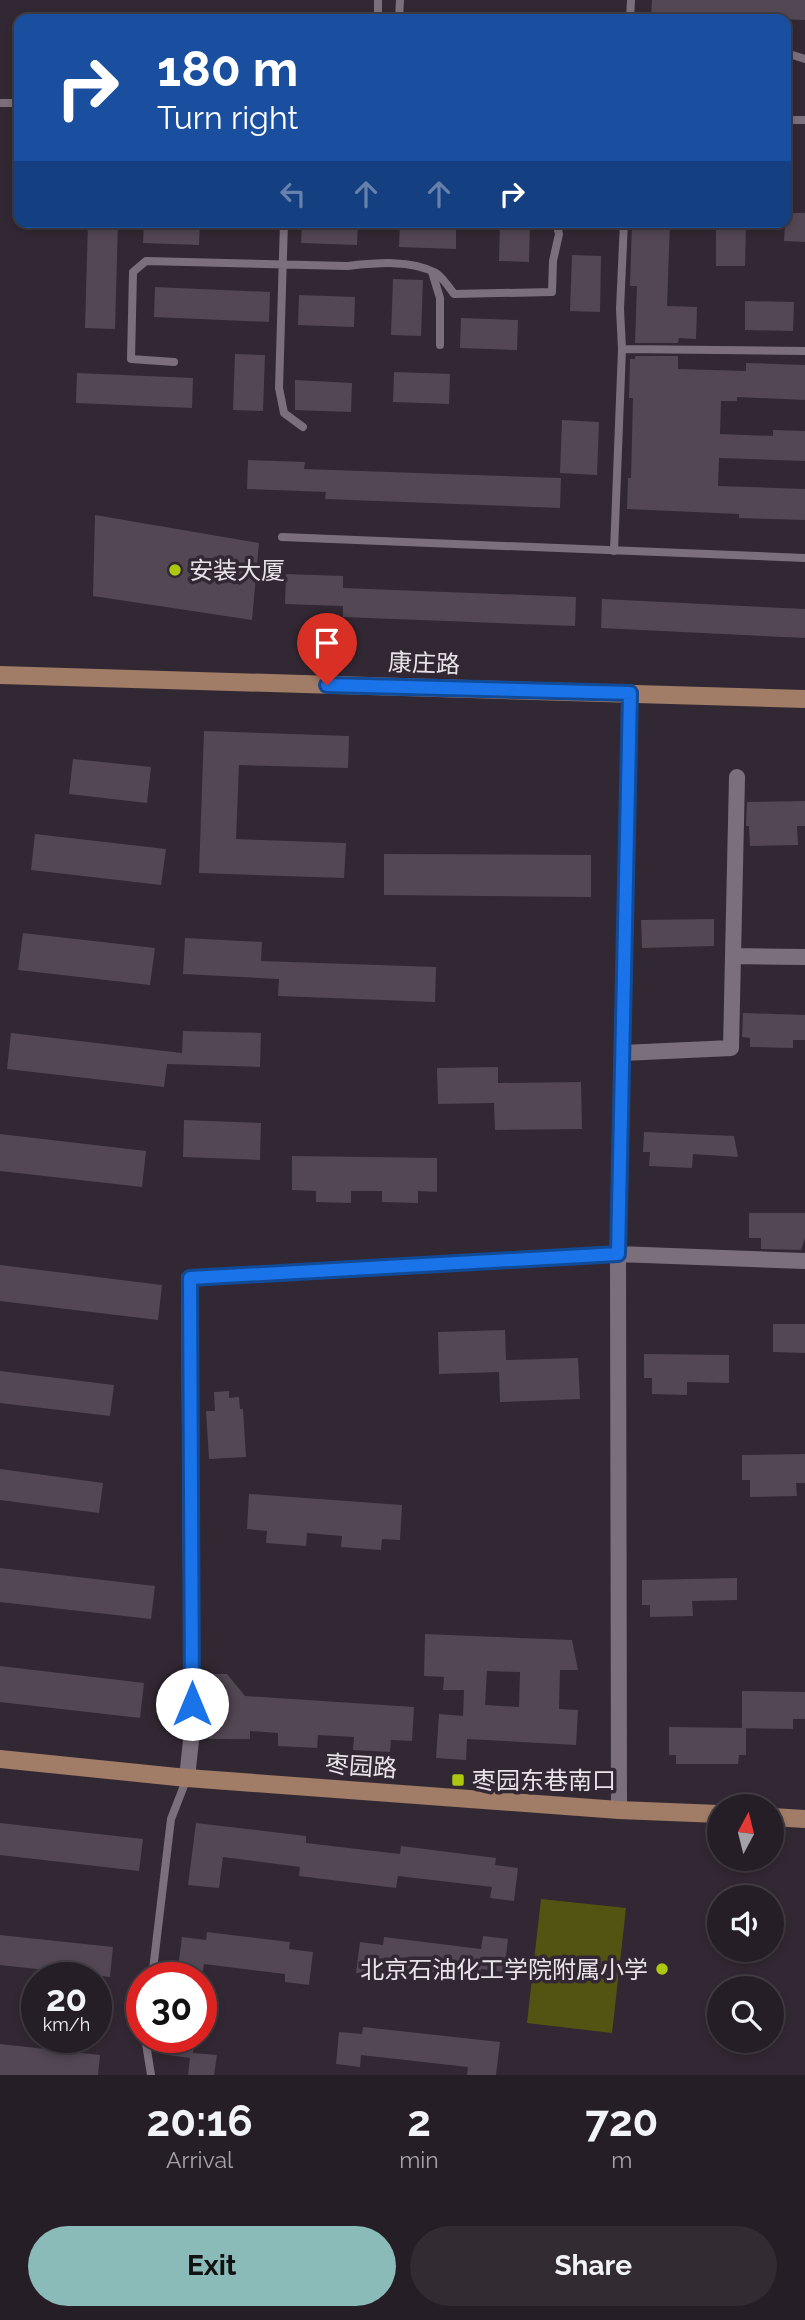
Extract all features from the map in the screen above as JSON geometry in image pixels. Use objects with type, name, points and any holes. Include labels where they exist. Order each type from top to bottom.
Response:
[{"type":"street","name":"康庄路","points":[[0,676],[805,699]]},
{"type":"street","points":[[619,1810],[618,1254],[630,693]]},
{"type":"street","points":[[623,1053],[732,1048],[737,777]]},
{"type":"street","points":[[733,956],[805,957]]},
{"type":"street","points":[[187,1778],[192,1731],[190,1278],[618,1254],[805,1261]]},
{"type":"street","name":"枣园路","points":[[0,1759],[187,1778],[619,1810],[707,1814]]},
{"type":"street","points":[[784,1818],[805,1819]]},
{"type":"lane","points":[[284,228],[279,388],[284,413],[303,427]]},
{"type":"lane","points":[[174,362],[131,359],[133,272],[146,261],[419,266],[438,275],[454,294],[552,292],[558,228]]},
{"type":"lane","points":[[614,551],[624,228]]},
{"type":"lane","points":[[432,272],[440,298],[440,345]]},
{"type":"lane","points":[[622,349],[805,351]]},
{"type":"lane","points":[[282,537],[805,558]]},
{"type":"lane","points":[[154,1962],[171,1819],[187,1778]]},
{"type":"lane","points":[[148,2053],[151,2075]]},
{"type":"shaded area","points":[[541,1899],[626,1908],[612,2033],[527,2023]]},
{"type":"building","points":[[652,0],[805,0],[805,20],[791,20],[791,14],[651,14]]},
{"type":"building","points":[[791,213],[805,213],[805,242],[784,241],[785,228],[791,228]]},
{"type":"building","points":[[88,228],[118,228],[115,329],[85,328]]},
{"type":"building","points":[[144,228],[200,228],[199,245],[143,243]]},
{"type":"building","points":[[302,228],[358,228],[357,245],[301,243]]},
{"type":"building","points":[[400,228],[456,228],[456,249],[399,247]]},
{"type":"building","points":[[500,228],[530,228],[529,262],[499,261]]},
{"type":"building","points":[[632,228],[670,228],[667,306],[697,307],[696,339],[679,338],[678,343],[635,343],[637,286],[630,286]]},
{"type":"building","points":[[716,228],[746,228],[745,266],[716,266]]},
{"type":"building","points":[[572,255],[601,256],[600,312],[570,311]]},
{"type":"building","points":[[393,279],[423,280],[421,336],[391,335]]},
{"type":"building","points":[[155,287],[270,292],[269,322],[154,317]]},
{"type":"building","points":[[299,295],[355,297],[354,327],[298,325]]},
{"type":"building","points":[[745,301],[794,302],[793,331],[745,330]]},
{"type":"building","points":[[461,318],[518,320],[517,350],[460,348]]},
{"type":"building","points":[[235,354],[265,355],[263,411],[233,410]]},
{"type":"building","points":[[635,356],[678,356],[678,369],[746,371],[746,363],[805,365],[805,400],[737,397],[737,401],[721,401],[720,434],[773,436],[773,430],[805,431],[805,461],[719,458],[718,486],[805,489],[805,520],[627,509],[628,478],[631,478],[633,398],[629,398],[630,359],[635,359]]},
{"type":"building","points":[[394,372],[450,374],[449,404],[393,402]]},
{"type":"building","points":[[77,373],[193,378],[192,408],[76,403]]},
{"type":"building","points":[[295,380],[352,383],[351,412],[295,410]]},
{"type":"building","points":[[562,420],[599,422],[597,475],[560,473]]},
{"type":"building","points":[[248,460],[305,462],[304,469],[561,478],[560,508],[325,499],[326,492],[247,489]]},
{"type":"building","name":"安装大厦","points":[[95,515],[259,543],[252,620],[93,596]]},
{"type":"building","points":[[286,574],[343,576],[343,588],[576,597],[575,626],[343,617],[343,606],[285,604]]},
{"type":"building","points":[[602,599],[805,609],[805,638],[601,628]]},
{"type":"building","points":[[204,731],[349,736],[348,768],[239,765],[236,839],[346,843],[344,878],[199,873]]},
{"type":"building","points":[[73,759],[151,767],[147,803],[69,794]]},
{"type":"building","points":[[805,801],[805,826],[797,826],[798,845],[750,846],[749,826],[746,826],[747,802]]},
{"type":"building","points":[[35,834],[166,849],[161,885],[31,870]]},
{"type":"building","points":[[384,854],[591,855],[591,897],[384,895]]},
{"type":"building","points":[[714,919],[714,946],[642,948],[641,920]]},
{"type":"building","points":[[23,933],[155,948],[150,985],[18,970]]},
{"type":"building","points":[[185,938],[262,942],[261,961],[436,967],[435,1002],[278,996],[279,979],[183,974]]},
{"type":"building","points":[[743,1013],[805,1015],[805,1040],[793,1040],[793,1048],[750,1047],[750,1038],[742,1037]]},
{"type":"building","points":[[183,1031],[261,1033],[260,1067],[167,1064],[164,1087],[7,1069],[11,1033],[182,1053]]},
{"type":"building","points":[[498,1067],[498,1083],[581,1082],[582,1129],[495,1130],[494,1103],[438,1104],[437,1068]]},
{"type":"building","points":[[184,1120],[261,1123],[260,1160],[183,1157]]},
{"type":"building","points":[[644,1132],[734,1136],[738,1157],[693,1154],[692,1168],[649,1166],[650,1152],[643,1152]]},
{"type":"building","points":[[0,1134],[146,1151],[142,1187],[0,1171]]},
{"type":"building","points":[[292,1156],[437,1158],[437,1192],[418,1191],[418,1203],[382,1202],[382,1191],[351,1191],[351,1203],[316,1202],[316,1191],[292,1190]]},
{"type":"building","points":[[749,1213],[805,1213],[805,1238],[801,1250],[761,1249],[761,1238],[749,1238]]},
{"type":"building","points":[[0,1265],[162,1285],[158,1320],[0,1301]]},
{"type":"building","points":[[773,1324],[805,1324],[805,1353],[773,1352]]},
{"type":"building","points":[[505,1330],[506,1360],[578,1358],[580,1399],[500,1402],[499,1372],[439,1374],[438,1332]]},
{"type":"building","points":[[644,1354],[729,1355],[729,1383],[687,1382],[687,1395],[652,1394],[652,1378],[644,1378]]},
{"type":"building","points":[[0,1371],[114,1385],[110,1416],[0,1403]]},
{"type":"building","points":[[229,1391],[229,1398],[239,1397],[240,1409],[243,1409],[246,1457],[209,1459],[206,1411],[215,1411],[214,1392]]},
{"type":"building","points":[[805,1454],[805,1483],[796,1483],[797,1496],[750,1497],[750,1480],[742,1480],[742,1455]]},
{"type":"building","points":[[0,1469],[103,1483],[99,1513],[0,1500]]},
{"type":"building","points":[[249,1494],[402,1505],[400,1540],[382,1539],[381,1550],[341,1547],[342,1536],[307,1533],[306,1546],[266,1543],[267,1531],[247,1529]]},
{"type":"building","points":[[0,1568],[155,1586],[151,1619],[0,1602]]},
{"type":"building","points":[[737,1578],[737,1600],[692,1601],[693,1616],[650,1617],[650,1605],[642,1605],[642,1580]]},
{"type":"building","points":[[425,1634],[572,1640],[578,1670],[560,1670],[559,1709],[578,1710],[576,1745],[467,1739],[466,1760],[436,1758],[439,1714],[463,1716],[464,1690],[443,1690],[444,1677],[424,1676]],"holes":[[[487,1671],[520,1672],[519,1707],[485,1705]]]},
{"type":"building","points":[[0,1666],[144,1683],[140,1718],[0,1702]]},
{"type":"building","points":[[212,1674],[227,1674],[245,1696],[414,1707],[412,1741],[391,1740],[390,1752],[353,1750],[354,1737],[318,1735],[317,1748],[278,1746],[278,1733],[250,1731],[250,1739],[209,1739],[209,1732],[202,1724],[202,1689],[213,1689]]},
{"type":"building","points":[[742,1691],[805,1692],[805,1719],[793,1719],[793,1729],[742,1728]]},
{"type":"building","points":[[669,1727],[746,1728],[746,1755],[739,1755],[738,1764],[676,1764],[676,1755],[669,1755]]},
{"type":"building","points":[[0,1823],[143,1839],[139,1871],[0,1855]]},
{"type":"building","points":[[196,1823],[306,1836],[306,1843],[400,1854],[401,1846],[496,1858],[495,1865],[518,1868],[514,1901],[490,1898],[492,1887],[398,1876],[396,1888],[299,1876],[300,1867],[223,1857],[219,1888],[188,1885]]},
{"type":"building","points":[[207,1932],[290,1942],[289,1949],[313,1952],[309,1985],[285,1982],[285,1974],[217,1966],[217,1962],[179,1962],[182,1937],[206,1940]]},
{"type":"building","points":[[0,1935],[113,1947],[112,1962],[21,1962],[21,1967],[0,1965]]},
{"type":"building","points":[[483,1936],[508,1939],[504,1972],[481,1969],[480,1978],[383,1966],[382,1976],[356,1973],[360,1942],[383,1945],[384,1937],[481,1949]]},
{"type":"building","points":[[363,2027],[500,2042],[496,2075],[467,2075],[468,2067],[361,2055],[360,2067],[336,2064],[339,2032],[362,2034]]},
{"type":"building","points":[[0,2044],[21,2046],[21,2053],[100,2055],[98,2075],[0,2075]]},
{"type":"building","points":[[168,2055],[217,2055],[214,2075],[188,2075],[190,2058]]},
{"type":"place","name":"安装大厦","points":[[175,570]]},
{"type":"place","name":"枣园东巷南口","points":[[458,1780]]},
{"type":"place","name":"北京石油化工学院附属小学","points":[[662,1969]]},
{"type":"route","points":[[192,1704],[190,1278],[618,1254],[630,693],[327,685]]}]
